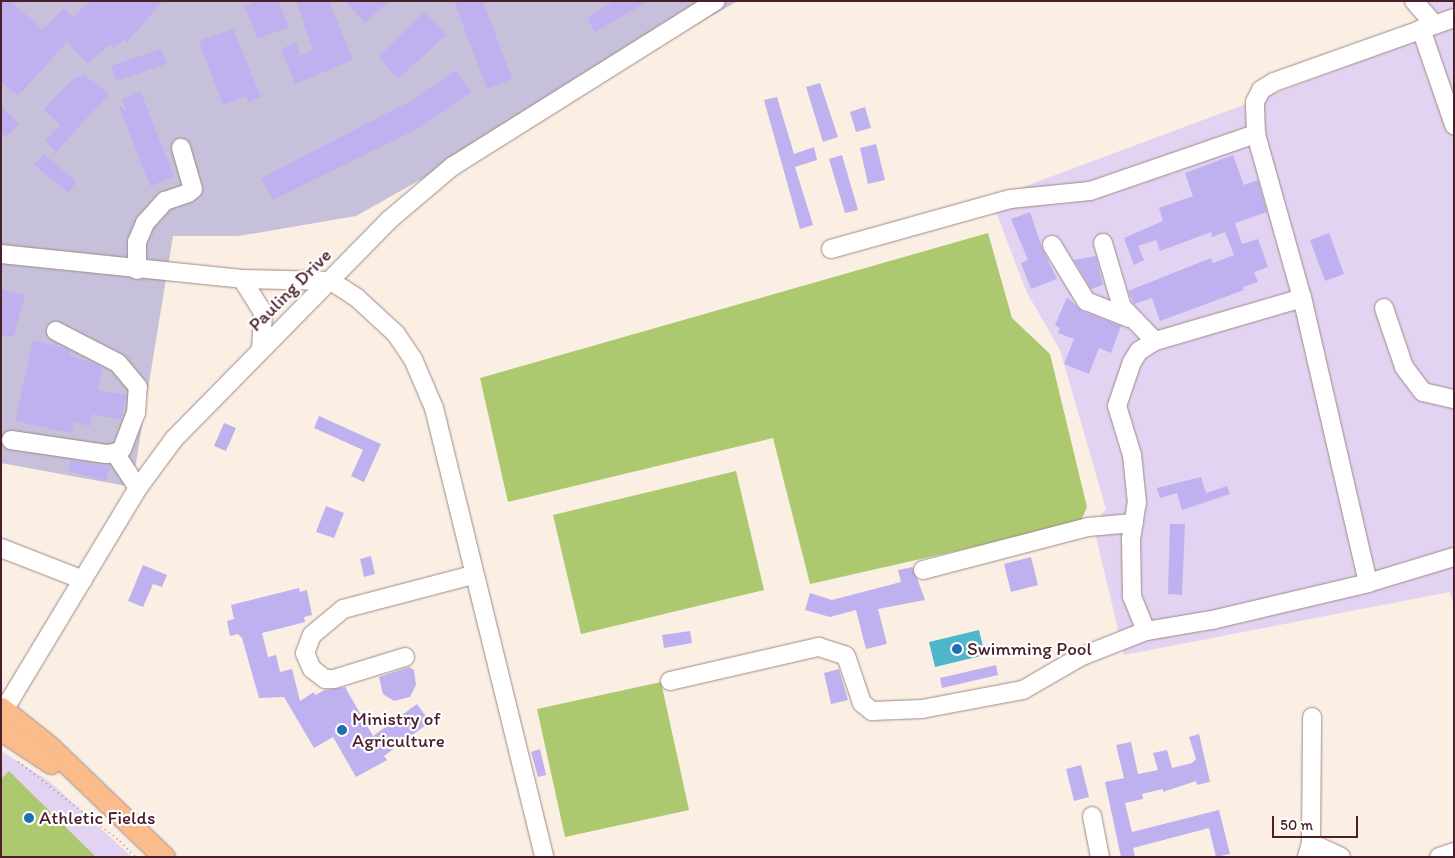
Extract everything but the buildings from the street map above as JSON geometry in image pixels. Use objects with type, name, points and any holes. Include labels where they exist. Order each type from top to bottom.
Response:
[{"type":"main road","points":[[2,716],[86,784],[164,857]]},
{"type":"street","name":"Pauling Drive","points":[[2,716],[138,488],[174,439],[261,348],[331,281],[389,220],[453,166],[716,1]]},
{"type":"street","points":[[1414,1],[1428,26],[1454,125]]},
{"type":"street","points":[[1368,582],[1302,298],[1256,134],[1255,102],[1262,90],[1274,82],[1454,18]]},
{"type":"street","points":[[832,249],[1010,199],[1090,191],[1256,134]]},
{"type":"street","points":[[137,270],[137,242],[145,222],[165,201],[188,194],[193,188],[181,148]]},
{"type":"street","points":[[1103,243],[1122,307],[1129,318],[1155,341]]},
{"type":"street","points":[[1052,245],[1086,301],[1129,318]]},
{"type":"street","points":[[1,254],[137,270],[242,279],[331,281],[380,318],[396,334],[416,366],[434,408],[473,575],[544,857]]},
{"type":"street","points":[[242,279],[263,312],[261,348]]},
{"type":"street","points":[[1146,632],[1132,596],[1134,523],[1138,503],[1132,455],[1117,406],[1132,362],[1139,351],[1155,341],[1302,298]]},
{"type":"street","points":[[1384,308],[1404,366],[1423,392],[1454,399]]},
{"type":"street","points":[[11,440],[106,454],[115,453],[122,449],[136,413],[138,387],[105,354],[56,331]]},
{"type":"street","points":[[115,453],[138,488]]},
{"type":"street","points":[[923,570],[1088,527],[1134,523]]},
{"type":"street","points":[[1,548],[83,580]]},
{"type":"street","points":[[670,681],[819,647],[846,656],[862,703],[872,711],[922,709],[1023,690],[1080,657],[1146,632],[1212,620],[1368,582],[1454,556]]},
{"type":"street","points":[[406,657],[334,679],[325,679],[312,669],[305,652],[312,635],[342,609],[473,575]]},
{"type":"street","points":[[1312,717],[1309,850],[1341,857]]},
{"type":"street","points":[[1092,816],[1100,857]]},
{"type":"street","points":[[1439,857],[1454,852]]},
{"type":"path","points":[[16,761],[120,841],[135,857]]},
{"type":"shaded area","points":[[1,1],[738,1],[356,216],[239,236],[173,236],[132,487],[1,463]]},
{"type":"shaded area","points":[[1402,1],[1454,1],[1454,607],[1450,592],[1124,655],[1093,524],[1106,509],[1060,350],[1027,293],[991,199],[1439,32]]},
{"type":"shaded area","points":[[1,751],[49,781],[132,857],[1,857]]},
{"type":"green space","points":[[988,233],[1012,318],[1050,354],[1087,507],[1080,523],[810,584],[773,438],[508,502],[480,378]]},
{"type":"green space","points":[[736,471],[764,590],[581,634],[553,515]]},
{"type":"green space","points":[[661,682],[689,810],[565,837],[537,709]]},
{"type":"green space","name":"Athletic Fields","points":[[9,771],[96,857],[1,857],[1,779]]},
{"type":"water","name":"Swimming Pool","points":[[979,630],[985,655],[935,667],[929,642]]},
{"type":"place","name":"Swimming Pool","points":[[957,649]]},
{"type":"place","name":"Ministry of Agriculture","points":[[342,730]]},
{"type":"place","name":"Athletic Fields","points":[[29,818]]}]
